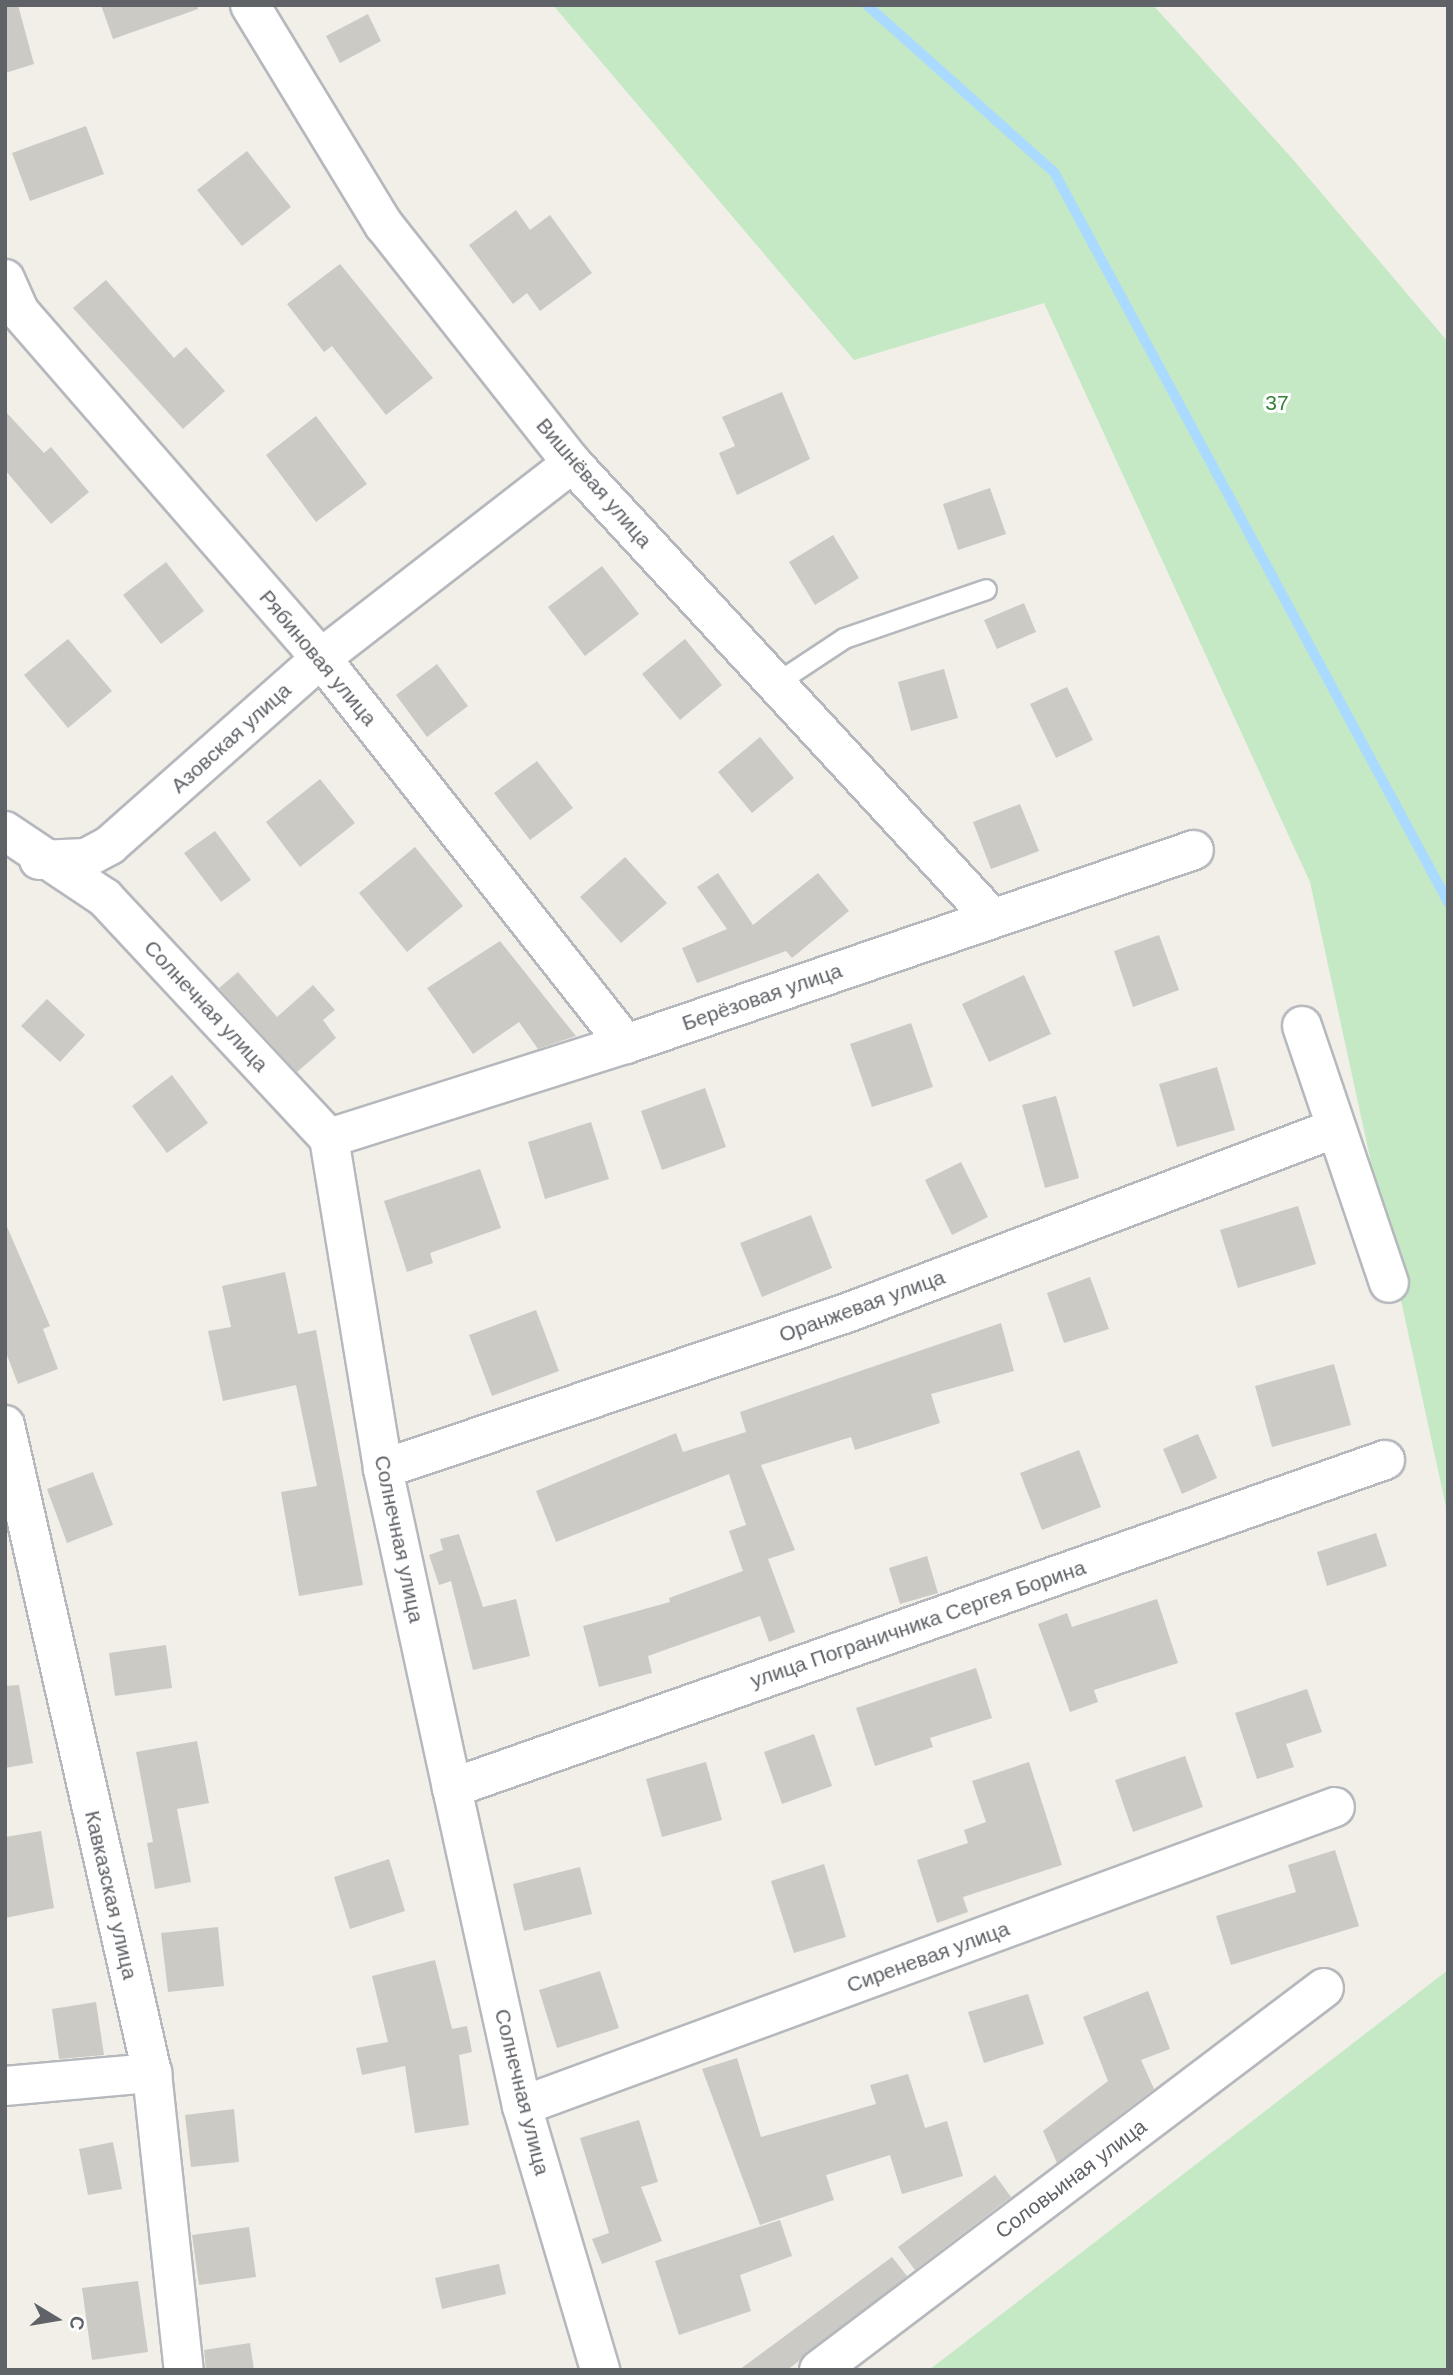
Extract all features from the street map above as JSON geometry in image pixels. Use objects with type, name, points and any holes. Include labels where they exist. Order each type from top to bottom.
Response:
[{"type":"street","name":"Вишнёвая улица","points":[[250,5],[384,225],[572,463],[992,918]]},
{"type":"street","name":"Рябиновая улица","points":[[5,279],[19,311],[321,658],[626,1044]]},
{"type":"street","name":"Азовская улица","points":[[5,858],[45,861],[86,858],[110,845],[321,658],[572,463]]},
{"type":"street","name":"Солнечная улица","points":[[5,831],[45,861],[105,898],[329,1138],[383,1469],[452,1788],[522,2106],[600,2370]]},
{"type":"street","name":"Берёзовая улица","points":[[329,1138],[626,1044],[1194,850]]},
{"type":"street","points":[[1302,1026],[1388,1283]]},
{"type":"street","name":"Оранжевая улица","points":[[383,1469],[845,1314],[1336,1128]]},
{"type":"street","name":"Кавказская улица","points":[[5,1425],[152,2073],[184,2370]]},
{"type":"street","name":"улица Пограничника Сергея Борина","points":[[452,1788],[1385,1460]]},
{"type":"street","name":"Сиреневая улица","points":[[522,2106],[1335,1807]]},
{"type":"street","name":"Соловьиная улица","points":[[818,2370],[1324,1988]]},
{"type":"street","points":[[5,2086],[152,2073]]},
{"type":"lane","points":[[776,683],[844,638],[986,589]]},
{"type":"green space","name":"37","points":[[553,5],[1153,5],[1290,156],[1448,342],[1448,1516],[1310,882],[1044,303],[854,360]]},
{"type":"green space","points":[[1448,1970],[1448,2370],[929,2370]]},
{"type":"building","points":[[5,5],[18,5],[34,64],[5,73]]},
{"type":"building","points":[[101,5],[197,5],[198,9],[113,39]]},
{"type":"building","points":[[368,14],[381,41],[340,63],[326,36]]},
{"type":"building","points":[[86,126],[104,174],[30,201],[12,153]]},
{"type":"building","points":[[247,151],[291,207],[242,246],[197,190]]},
{"type":"building","points":[[516,210],[530,230],[550,215],[592,273],[540,311],[527,293],[513,304],[469,245]]},
{"type":"building","points":[[340,264],[433,378],[386,415],[332,346],[324,352],[287,304]]},
{"type":"building","points":[[106,280],[174,358],[186,347],[225,391],[183,429],[73,308]]},
{"type":"building","points":[[782,392],[810,459],[737,495],[719,453],[735,446],[722,417]]},
{"type":"building","points":[[5,411],[44,453],[51,447],[89,492],[51,524],[5,470]]},
{"type":"building","points":[[316,416],[367,484],[316,522],[266,455]]},
{"type":"building","points":[[990,488],[1006,534],[958,550],[943,504]]},
{"type":"building","points":[[833,535],[859,578],[815,605],[789,562]]},
{"type":"building","points":[[166,562],[204,611],[161,644],[123,595]]},
{"type":"building","points":[[602,566],[639,614],[585,656],[548,607]]},
{"type":"building","points":[[1024,603],[1036,632],[997,649],[984,620]]},
{"type":"building","points":[[68,639],[112,691],[68,728],[24,675]]},
{"type":"building","points":[[685,639],[722,685],[680,720],[642,674]]},
{"type":"building","points":[[437,664],[468,706],[427,737],[396,695]]},
{"type":"building","points":[[944,669],[958,718],[911,731],[898,682]]},
{"type":"building","points":[[1067,687],[1093,740],[1056,758],[1030,704]]},
{"type":"building","points":[[760,737],[794,778],[752,813],[718,772]]},
{"type":"building","points":[[537,761],[573,808],[530,840],[494,793]]},
{"type":"building","points":[[320,779],[355,823],[300,867],[266,822]]},
{"type":"building","points":[[1020,804],[1039,851],[991,869],[973,822]]},
{"type":"building","points":[[215,831],[251,880],[221,902],[184,853]]},
{"type":"building","points":[[415,847],[463,906],[407,952],[359,893]]},
{"type":"building","points":[[625,857],[667,903],[621,943],[580,897]]},
{"type":"building","points":[[718,873],[753,925],[818,873],[849,911],[792,958],[786,951],[697,983],[682,948],[727,929],[697,887]]},
{"type":"building","points":[[1159,935],[1179,990],[1133,1007],[1114,951]]},
{"type":"building","points":[[500,941],[576,1036],[538,1049],[519,1022],[473,1054],[427,988]]},
{"type":"building","points":[[238,972],[277,1017],[313,985],[335,1010],[323,1020],[336,1038],[297,1072],[219,988]]},
{"type":"building","points":[[1024,975],[1051,1034],[989,1062],[962,1004]]},
{"type":"building","points":[[47,999],[85,1035],[60,1062],[21,1026]]},
{"type":"building","points":[[911,1023],[933,1087],[872,1107],[850,1044]]},
{"type":"building","points":[[1217,1067],[1235,1130],[1177,1147],[1159,1084]]},
{"type":"building","points":[[172,1075],[208,1123],[167,1153],[132,1106]]},
{"type":"building","points":[[705,1088],[726,1147],[662,1170],[641,1111]]},
{"type":"building","points":[[1056,1096],[1079,1178],[1045,1188],[1022,1105]]},
{"type":"building","points":[[591,1122],[609,1179],[545,1199],[528,1142]]},
{"type":"building","points":[[961,1162],[988,1217],[952,1235],[925,1180]]},
{"type":"building","points":[[480,1169],[501,1228],[430,1253],[433,1263],[407,1272],[384,1201]]},
{"type":"building","points":[[1298,1206],[1316,1264],[1238,1288],[1220,1230]]},
{"type":"building","points":[[811,1215],[832,1268],[762,1297],[740,1243]]},
{"type":"building","points":[[5,1222],[50,1326],[43,1329],[58,1369],[18,1384],[5,1350]]},
{"type":"building","points":[[285,1272],[298,1334],[316,1330],[363,1585],[299,1596],[281,1492],[317,1486],[296,1385],[223,1401],[208,1331],[231,1327],[222,1286]]},
{"type":"building","points":[[1090,1277],[1109,1329],[1064,1343],[1047,1293]]},
{"type":"building","points":[[536,1310],[559,1371],[492,1396],[469,1335]]},
{"type":"building","points":[[1001,1323],[1014,1371],[931,1394],[940,1423],[855,1450],[851,1437],[761,1465],[795,1550],[768,1559],[795,1632],[769,1642],[760,1616],[648,1656],[652,1673],[599,1687],[583,1626],[670,1602],[669,1598],[743,1571],[729,1531],[746,1525],[729,1474],[556,1542],[536,1491],[676,1433],[683,1452],[746,1432],[740,1412]]},
{"type":"building","points":[[1334,1364],[1351,1425],[1272,1447],[1255,1386]]},
{"type":"building","points":[[1198,1434],[1217,1478],[1182,1494],[1163,1449]]},
{"type":"building","points":[[1079,1450],[1101,1507],[1042,1530],[1020,1473]]},
{"type":"building","points":[[93,1472],[113,1525],[67,1543],[47,1489]]},
{"type":"building","points":[[1376,1533],[1387,1566],[1327,1586],[1317,1552]]},
{"type":"building","points":[[459,1534],[483,1607],[516,1599],[530,1656],[473,1670],[451,1581],[439,1585],[429,1555],[443,1550],[440,1539]]},
{"type":"building","points":[[927,1556],[938,1593],[900,1604],[889,1568]]},
{"type":"building","points":[[1157,1599],[1178,1663],[1094,1690],[1098,1702],[1070,1712],[1038,1624],[1067,1613],[1072,1627]]},
{"type":"building","points":[[166,1645],[172,1688],[115,1696],[109,1653]]},
{"type":"building","points":[[976,1668],[992,1718],[930,1738],[933,1747],[875,1766],[856,1708]]},
{"type":"building","points":[[19,1685],[33,1763],[5,1768],[5,1686]]},
{"type":"building","points":[[1307,1689],[1322,1732],[1286,1744],[1294,1767],[1257,1779],[1235,1713]]},
{"type":"building","points":[[814,1734],[832,1786],[782,1804],[764,1752]]},
{"type":"building","points":[[197,1741],[209,1803],[177,1809],[191,1882],[155,1889],[147,1843],[153,1842],[136,1752]]},
{"type":"building","points":[[1185,1756],[1203,1807],[1133,1832],[1115,1780]]},
{"type":"building","points":[[706,1762],[722,1820],[662,1837],[646,1779]]},
{"type":"building","points":[[1029,1762],[1062,1865],[963,1897],[968,1912],[937,1923],[917,1860],[968,1843],[964,1830],[986,1822],[972,1781]]},
{"type":"building","points":[[41,1831],[54,1908],[5,1918],[5,1837]]},
{"type":"building","points":[[1335,1850],[1359,1926],[1231,1965],[1216,1916],[1296,1892],[1288,1865]]},
{"type":"building","points":[[389,1859],[405,1911],[350,1929],[334,1877]]},
{"type":"building","points":[[824,1864],[846,1937],[794,1953],[771,1881]]},
{"type":"building","points":[[580,1867],[592,1914],[524,1931],[513,1884]]},
{"type":"building","points":[[218,1927],[224,1986],[168,1992],[161,1933]]},
{"type":"building","points":[[435,1960],[452,2029],[467,2026],[472,2052],[459,2055],[469,2125],[415,2133],[405,2066],[362,2075],[356,2048],[388,2042],[372,1976]]},
{"type":"building","points":[[600,1971],[619,2028],[557,2048],[539,1990]]},
{"type":"building","points":[[1148,1991],[1170,2049],[1141,2060],[1154,2089],[1057,2163],[1043,2131],[1108,2081],[1083,2017]]},
{"type":"building","points":[[1028,1994],[1044,2044],[984,2063],[968,2012]]},
{"type":"building","points":[[96,2002],[104,2055],[59,2059],[52,2009]]},
{"type":"building","points":[[737,2058],[761,2137],[876,2104],[870,2085],[908,2074],[925,2128],[947,2121],[963,2176],[902,2194],[890,2155],[826,2175],[834,2200],[760,2225],[702,2069]]},
{"type":"building","points":[[234,2109],[239,2162],[191,2167],[185,2115]]},
{"type":"building","points":[[639,2120],[658,2182],[641,2187],[662,2241],[602,2264],[592,2239],[609,2233],[580,2138]]},
{"type":"building","points":[[113,2142],[122,2189],[88,2195],[79,2149]]},
{"type":"building","points":[[995,2175],[1011,2197],[915,2270],[898,2247]]},
{"type":"building","points":[[780,2220],[792,2256],[740,2275],[751,2311],[679,2335],[655,2261]]},
{"type":"building","points":[[249,2227],[256,2277],[199,2285],[192,2235]]},
{"type":"building","points":[[892,2257],[907,2276],[787,2370],[739,2370]]},
{"type":"building","points":[[499,2264],[506,2294],[442,2309],[435,2278]]},
{"type":"building","points":[[138,2281],[148,2352],[92,2360],[82,2288]]},
{"type":"building","points":[[250,2343],[254,2370],[206,2370],[204,2350]]},
{"type":"waterway","points":[[867,5],[1054,172],[1448,902]]}]
